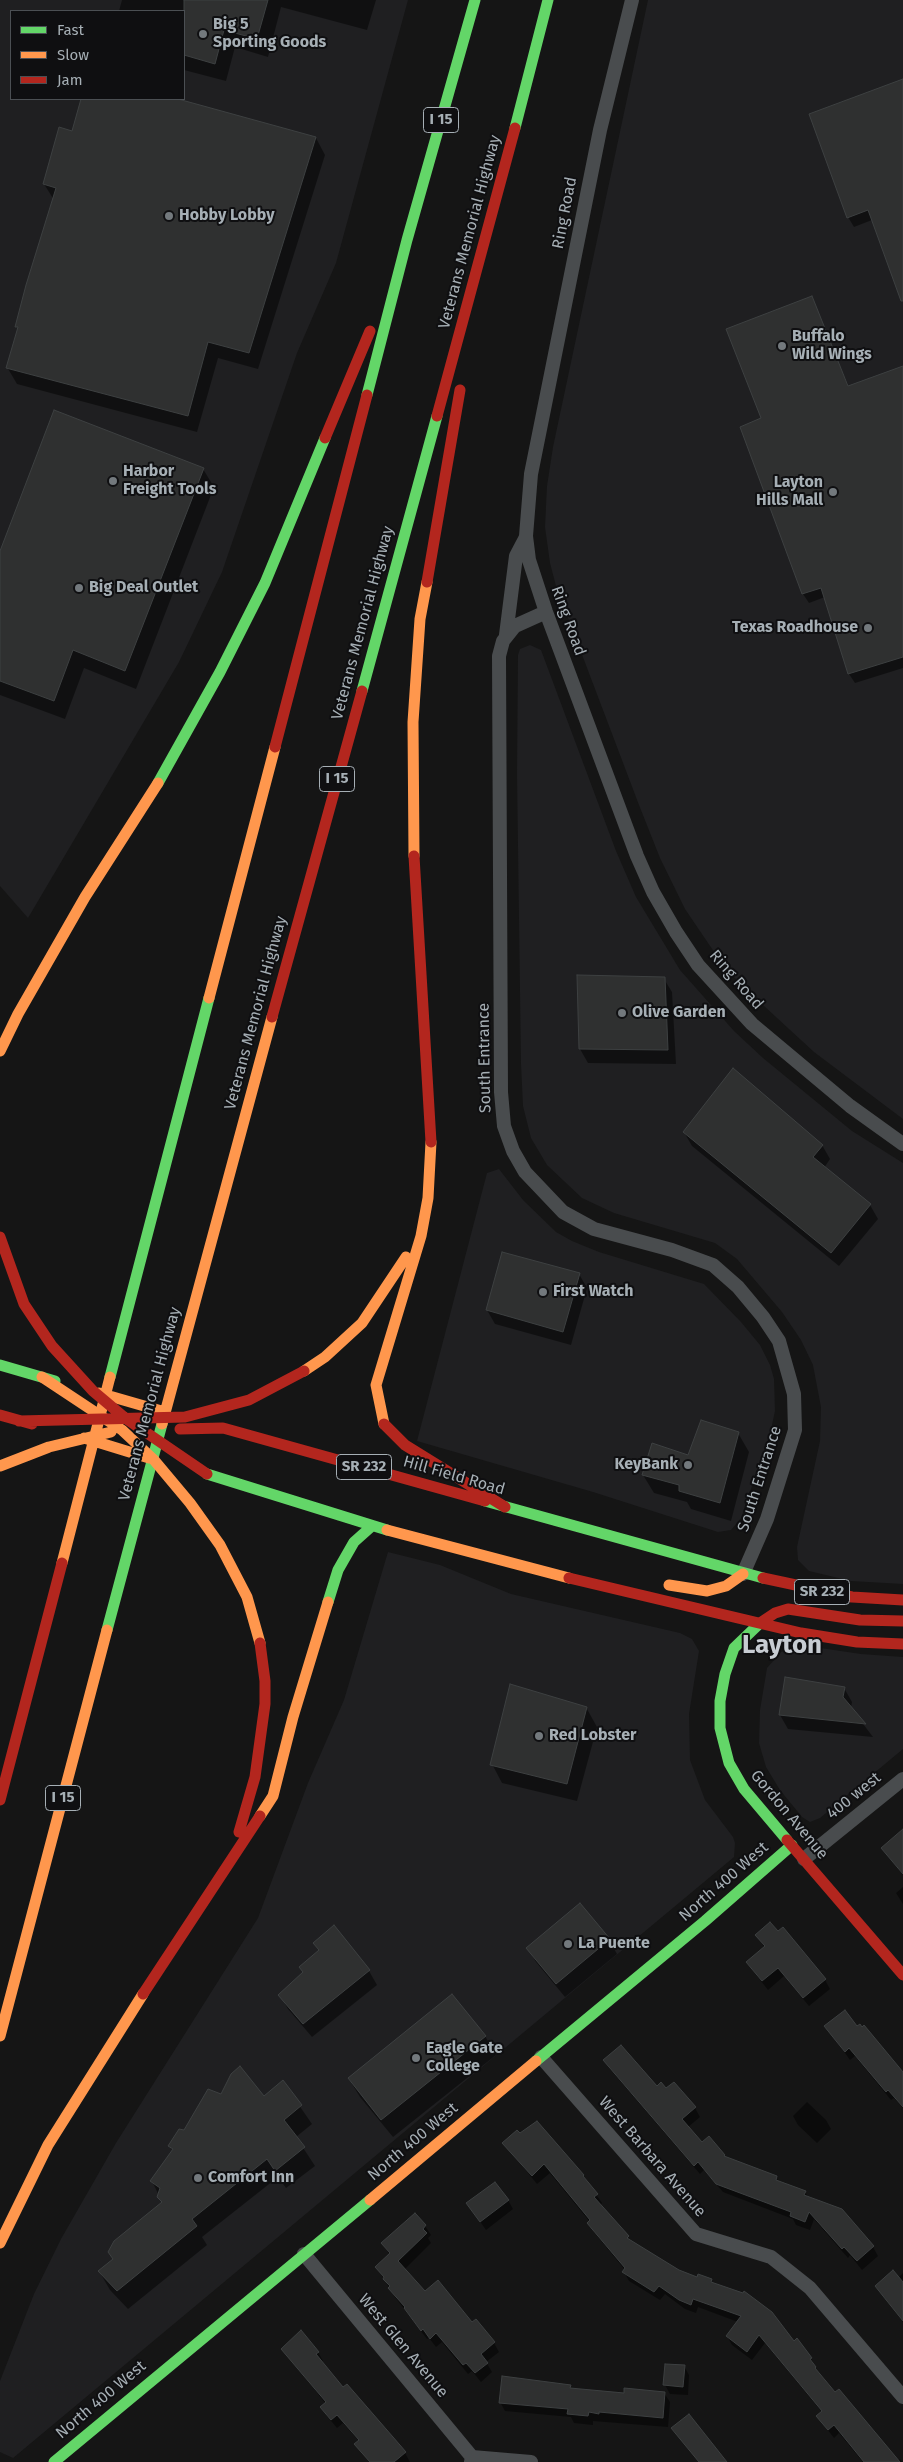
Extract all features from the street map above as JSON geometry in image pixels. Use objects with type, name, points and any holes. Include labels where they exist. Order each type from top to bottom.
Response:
[{"type":"main road","name":"I 15","points":[[0,1800],[407,240],[475,0]]},
{"type":"main road","name":"Veterans Memorial Highway","points":[[0,2036],[188,1324],[487,234],[548,0]]},
{"type":"main road","points":[[465,359],[487,234]]},
{"type":"main road","points":[[0,1051],[18,1014],[81,905],[144,808],[225,663],[265,583],[407,240]]},
{"type":"main road","points":[[462,378],[420,619],[413,722],[412,826],[432,1157],[428,1198],[421,1236],[376,1385],[383,1423],[405,1445],[505,1506]]},
{"type":"main road","points":[[0,1466],[48,1447],[123,1424],[186,1417],[249,1400],[290,1380],[325,1357],[362,1323],[421,1236]]},
{"type":"main road","points":[[0,1237],[24,1304],[52,1346],[123,1424],[190,1503],[228,1558],[247,1597],[260,1639],[265,1681],[264,1715],[255,1776],[234,1852]]},
{"type":"main road","name":"Hill Field Road","points":[[0,1366],[743,1574],[852,1598],[903,1600]]},
{"type":"main road","points":[[42,1377],[103,1418],[143,1430],[207,1474]]},
{"type":"main road","points":[[0,1415],[207,1474],[372,1526],[756,1626],[840,1640],[903,1644]]},
{"type":"main road","points":[[20,1420],[103,1418]]},
{"type":"main road","points":[[143,1430],[222,1428]]},
{"type":"main road","points":[[0,2243],[48,2145],[234,1852],[273,1796],[293,1717],[338,1570],[350,1548],[372,1526]]},
{"type":"main road","points":[[513,1563],[568,1566]]},
{"type":"main road","points":[[660,1582],[697,1591],[707,1591],[726,1586],[743,1574]]},
{"type":"main road","name":"Gordon Avenue","points":[[903,1621],[855,1619],[788,1608],[775,1612],[756,1626],[734,1648],[720,1701],[721,1735],[729,1763],[740,1783],[903,1975]]},
{"type":"main road","name":"North 400 West","points":[[63,2459],[304,2254],[705,1921],[792,1845]]},
{"type":"street","name":"Ring Road","points":[[632,0],[600,130],[531,474],[526,536],[534,581],[637,856],[660,905],[686,948],[734,1008],[778,1048],[862,1116],[903,1144]]},
{"type":"street","name":"South Entrance","points":[[526,536],[516,556],[506,635],[501,648],[499,669],[501,1082],[504,1126],[521,1166],[541,1191],[563,1212],[594,1229],[672,1250],[713,1265],[733,1282],[775,1333],[784,1353],[796,1403],[795,1430],[767,1519],[743,1574]]},
{"type":"street","points":[[506,635],[519,623],[546,612]]},
{"type":"street","name":"400 west","points":[[804,1859],[903,1779]]},
{"type":"street","name":"West Barbara Avenue","points":[[541,2057],[696,2234],[771,2257],[810,2288],[903,2397]]},
{"type":"street","name":"West Glen Avenue","points":[[304,2254],[472,2459]]},
{"type":"street","points":[[472,2459],[531,2462]]},
{"type":"shaded area","points":[[0,0],[408,0],[336,263],[297,353],[222,572],[179,662],[28,918],[0,886]]},
{"type":"shaded area","points":[[648,0],[903,0],[903,1119],[814,1052],[751,994],[725,968],[685,909],[660,858],[639,805],[556,586],[550,563],[545,527],[547,486],[553,447]]},
{"type":"shaded area","points":[[530,645],[541,650],[616,851],[636,897],[680,970],[734,1031],[763,1058],[852,1131],[903,1163],[903,1584],[851,1581],[809,1571],[798,1560],[797,1547],[820,1441],[821,1407],[813,1365],[801,1340],[782,1312],[737,1259],[715,1243],[614,1213],[582,1198],[547,1165],[531,1138],[523,1106],[521,1064],[517,774],[518,655],[520,649]]},
{"type":"shaded area","points":[[499,1169],[523,1200],[556,1232],[599,1252],[704,1284],[741,1322],[760,1345],[770,1365],[774,1379],[775,1411],[770,1434],[741,1518],[731,1530],[718,1532],[593,1492],[417,1441],[487,1173]]},
{"type":"shaded area","points":[[388,1552],[440,1565],[511,1594],[680,1633],[692,1639],[699,1651],[689,1714],[690,1760],[705,1800],[733,1837],[735,1843],[734,1857],[13,2458],[0,2452],[0,2381],[34,2294],[61,2239],[116,2143],[258,1918],[308,1783],[344,1700]]},
{"type":"shaded area","points":[[800,1645],[861,1654],[903,1657],[903,1749],[820,1818],[810,1822],[802,1817],[780,1790],[766,1767],[759,1743],[760,1710],[767,1668],[781,1652]]},
{"type":"building","name":"Big 5 Sporting Goods","points":[[184,0],[268,0],[257,39],[224,30],[215,64],[185,55]]},
{"type":"building","points":[[903,79],[903,301],[901,301],[868,210],[847,218],[809,114]]},
{"type":"building","name":"Hobby Lobby","points":[[81,100],[182,100],[316,137],[249,353],[208,342],[188,416],[6,368],[18,327],[15,327],[26,285],[56,188],[43,184],[59,127],[72,131]]},
{"type":"building","name":"Layton Hills Mall","points":[[812,296],[848,386],[903,366],[903,657],[848,674],[821,588],[802,594],[740,427],[761,418],[726,329]]},
{"type":"building","points":[[54,410],[204,468],[125,671],[73,650],[54,701],[0,681],[0,551]]},
{"type":"building","name":"Olive Garden","points":[[577,975],[665,977],[668,1050],[579,1049]]},
{"type":"building","points":[[733,1068],[823,1145],[813,1157],[871,1204],[831,1253],[683,1132]]},
{"type":"building","points":[[502,1252],[580,1273],[563,1332],[486,1310]]},
{"type":"building","name":"KeyBank","points":[[701,1420],[739,1432],[720,1503],[679,1491],[679,1485],[642,1475],[652,1443],[688,1455]]},
{"type":"building","points":[[785,1677],[845,1687],[843,1697],[866,1724],[779,1715]]},
{"type":"building","name":"Red Lobster","points":[[510,1684],[587,1707],[567,1784],[490,1765]]},
{"type":"building","points":[[903,1829],[903,1874],[881,1848]]},
{"type":"building","name":"La Puente","points":[[580,1903],[610,1939],[556,1984],[526,1948]]},
{"type":"building","points":[[770,1922],[778,1931],[783,1927],[826,1979],[803,1998],[778,1968],[762,1981],[746,1962],[765,1946],[755,1935]]},
{"type":"building","points":[[334,1925],[370,1970],[303,2024],[278,1995],[303,1972],[299,1967],[319,1950],[313,1943]]},
{"type":"building","name":"Eagle Gate College","points":[[452,1994],[486,2036],[381,2120],[348,2078]]},
{"type":"building","points":[[845,2010],[857,2026],[860,2024],[862,2027],[864,2025],[903,2072],[903,2107],[888,2090],[886,2092],[849,2048],[845,2052],[824,2026]]},
{"type":"building","points":[[621,2045],[657,2086],[661,2082],[666,2088],[674,2082],[696,2107],[682,2119],[702,2142],[709,2136],[724,2156],[777,2176],[776,2180],[806,2191],[804,2195],[842,2209],[874,2246],[857,2261],[844,2247],[842,2249],[809,2212],[805,2222],[790,2216],[791,2212],[716,2184],[698,2162],[694,2166],[603,2060]]},
{"type":"building","name":"Comfort Inn","points":[[240,2066],[264,2096],[283,2080],[302,2105],[284,2120],[305,2147],[275,2171],[267,2159],[192,2219],[197,2226],[117,2291],[98,2271],[113,2259],[108,2252],[114,2241],[162,2202],[157,2197],[160,2188],[150,2181],[173,2149],[168,2146],[179,2129],[184,2130],[208,2089],[221,2094],[231,2074]]},
{"type":"building","points":[[537,2121],[584,2175],[598,2194],[594,2197],[629,2236],[627,2238],[679,2270],[697,2277],[698,2274],[712,2279],[711,2282],[743,2293],[744,2291],[772,2312],[794,2341],[797,2338],[812,2358],[810,2359],[815,2368],[835,2392],[839,2389],[900,2462],[864,2462],[834,2425],[828,2430],[816,2416],[822,2411],[759,2335],[747,2352],[726,2336],[741,2316],[693,2299],[691,2305],[679,2300],[659,2286],[654,2292],[622,2272],[625,2268],[587,2223],[590,2220],[544,2164],[532,2176],[502,2143],[517,2130],[520,2133]]},
{"type":"building","points":[[495,2182],[509,2200],[480,2222],[466,2203]]},
{"type":"building","points":[[415,2213],[426,2225],[423,2229],[427,2233],[398,2261],[425,2291],[438,2280],[472,2322],[476,2319],[495,2342],[481,2354],[488,2363],[475,2373],[466,2363],[463,2365],[436,2333],[430,2339],[423,2329],[421,2331],[405,2307],[388,2288],[390,2286],[375,2267],[390,2253],[381,2243]]},
{"type":"building","points":[[893,2270],[903,2282],[903,2321],[875,2286]]},
{"type":"building","points":[[301,2330],[319,2352],[316,2354],[343,2387],[347,2384],[406,2452],[394,2462],[370,2462],[354,2444],[359,2440],[337,2415],[331,2420],[320,2407],[326,2402],[281,2349]]},
{"type":"building","points":[[665,2364],[685,2365],[683,2387],[663,2385]]},
{"type":"building","points":[[502,2376],[571,2385],[570,2388],[624,2393],[624,2388],[665,2392],[663,2418],[599,2412],[599,2414],[589,2412],[588,2416],[567,2414],[568,2409],[499,2403]]},
{"type":"building","points":[[689,2414],[727,2462],[699,2462],[671,2428]]},
{"type":"traffic: fast","points":[[367,395],[407,240],[475,0]]},
{"type":"traffic: fast","points":[[515,128],[548,0]]},
{"type":"traffic: fast","points":[[362,691],[437,416]]},
{"type":"traffic: fast","points":[[158,783],[220,672],[265,583],[325,438]]},
{"type":"traffic: fast","points":[[110,1377],[209,998]]},
{"type":"traffic: fast","points":[[0,1365],[55,1381]]},
{"type":"traffic: fast","points":[[107,1630],[162,1424]]},
{"type":"traffic: fast","points":[[207,1474],[387,1530]]},
{"type":"traffic: fast","points":[[485,1501],[763,1578]]},
{"type":"traffic: fast","points":[[328,1602],[338,1570],[354,1542],[372,1526]]},
{"type":"traffic: fast","points":[[760,1623],[734,1648],[725,1674],[720,1701],[720,1728],[729,1763],[744,1789],[787,1840]]},
{"type":"traffic: fast","points":[[536,2061],[705,1921],[792,1845]]},
{"type":"traffic: fast","points":[[54,2462],[370,2200]]},
{"type":"traffic: slow","points":[[414,856],[413,722],[420,619],[427,582]]},
{"type":"traffic: slow","points":[[209,998],[275,747]]},
{"type":"traffic: slow","points":[[0,1051],[18,1014],[85,897],[158,783]]},
{"type":"traffic: slow","points":[[162,1424],[272,1017]]},
{"type":"traffic: slow","points":[[384,1424],[376,1385],[421,1236],[428,1198],[431,1142]]},
{"type":"traffic: slow","points":[[304,1371],[325,1357],[362,1323],[406,1257]]},
{"type":"traffic: slow","points":[[42,1377],[122,1430],[154,1460],[190,1503],[220,1545],[247,1597],[260,1643]]},
{"type":"traffic: slow","points":[[62,1563],[110,1377]]},
{"type":"traffic: slow","points":[[99,1393],[165,1412]]},
{"type":"traffic: slow","points":[[0,1466],[49,1447],[111,1432]]},
{"type":"traffic: slow","points":[[84,1438],[149,1458]]},
{"type":"traffic: slow","points":[[387,1530],[569,1578]]},
{"type":"traffic: slow","points":[[669,1585],[707,1591],[726,1586],[743,1574]]},
{"type":"traffic: slow","points":[[260,1816],[273,1796],[293,1717],[328,1602]]},
{"type":"traffic: slow","points":[[0,2036],[107,1630]]},
{"type":"traffic: slow","points":[[0,2243],[48,2145],[143,1994]]},
{"type":"traffic: slow","points":[[370,2200],[536,2061]]},
{"type":"traffic: jam","points":[[437,416],[515,128]]},
{"type":"traffic: jam","points":[[325,438],[370,331]]},
{"type":"traffic: jam","points":[[427,582],[460,390]]},
{"type":"traffic: jam","points":[[275,747],[367,395]]},
{"type":"traffic: jam","points":[[272,1017],[362,691]]},
{"type":"traffic: jam","points":[[414,856],[431,1142]]},
{"type":"traffic: jam","points":[[0,1237],[24,1304],[52,1346],[93,1391],[125,1418],[207,1474]]},
{"type":"traffic: jam","points":[[19,1421],[185,1417],[249,1400],[304,1371]]},
{"type":"traffic: jam","points":[[0,1415],[32,1424]]},
{"type":"traffic: jam","points":[[384,1424],[405,1445],[505,1507]]},
{"type":"traffic: jam","points":[[223,1428],[485,1501]]},
{"type":"traffic: jam","points":[[180,1429],[223,1428]]},
{"type":"traffic: jam","points":[[0,1800],[62,1563]]},
{"type":"traffic: jam","points":[[569,1578],[801,1633],[857,1642],[903,1644]]},
{"type":"traffic: jam","points":[[763,1578],[852,1597],[903,1600]]},
{"type":"traffic: jam","points":[[760,1623],[775,1613],[788,1609],[860,1620],[903,1621]]},
{"type":"traffic: jam","points":[[239,1832],[255,1777],[265,1704],[265,1681],[260,1643]]},
{"type":"traffic: jam","points":[[143,1994],[260,1816]]},
{"type":"traffic: jam","points":[[787,1840],[903,1975]]},
{"type":"place","name":"Big 5 Sporting Goods","points":[[203,34]]},
{"type":"place","name":"Hobby Lobby","points":[[169,216]]},
{"type":"place","name":"Buffalo Wild Wings","points":[[782,346]]},
{"type":"place","name":"Harbor Freight Tools","points":[[113,481]]},
{"type":"place","name":"Layton Hills Mall","points":[[833,492]]},
{"type":"place","name":"Big Deal Outlet","points":[[79,588]]},
{"type":"place","name":"Texas Roadhouse","points":[[868,628]]},
{"type":"place","name":"Olive Garden","points":[[622,1013]]},
{"type":"place","name":"First Watch","points":[[543,1292]]},
{"type":"place","name":"KeyBank","points":[[688,1465]]},
{"type":"place","name":"Red Lobster","points":[[539,1736]]},
{"type":"place","name":"La Puente","points":[[568,1944]]},
{"type":"place","name":"Eagle Gate College","points":[[416,2058]]},
{"type":"place","name":"Comfort Inn","points":[[198,2178]]},
{"type":"district","name":"Layton","points":[[782,1646]]}]
